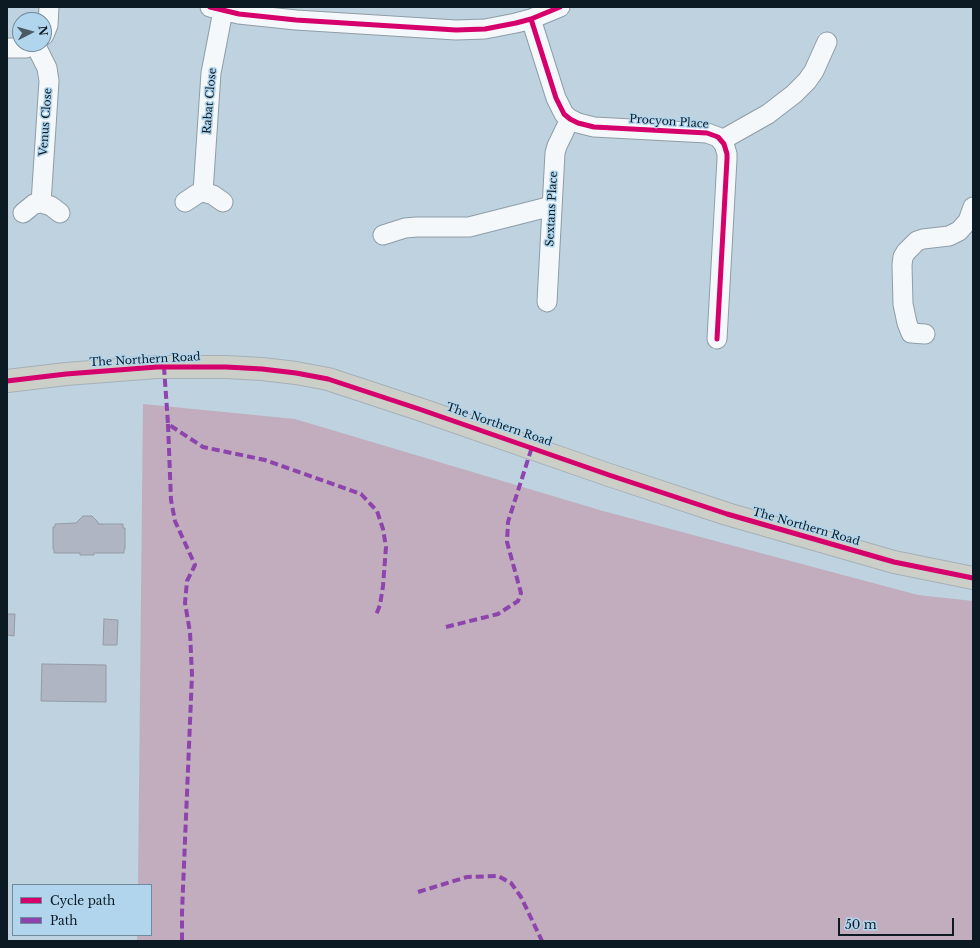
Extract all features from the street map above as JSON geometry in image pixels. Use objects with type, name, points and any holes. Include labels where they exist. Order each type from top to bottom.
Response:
[{"type":"highway","name":"The Northern Road","points":[[7,381],[66,374],[156,367],[226,366],[296,373],[328,379],[413,406],[609,475],[727,514],[894,562],[973,578]]},
{"type":"street","points":[[216,9],[257,17],[456,30],[484,29],[516,23],[531,19],[560,7]]},
{"type":"street","name":"Rabat Close","points":[[203,192],[216,9]]},
{"type":"street","points":[[531,19],[556,98],[564,114],[570,119]]},
{"type":"street","points":[[722,140],[759,120],[794,94],[807,81],[814,71],[827,42]]},
{"type":"street","name":"Venus Close","points":[[40,52],[47,68],[49,81],[41,203]]},
{"type":"street","name":"Procyon Place","points":[[570,119],[578,123],[594,127],[707,133],[722,140],[726,149],[727,159],[717,339]]},
{"type":"street","name":"Sextans Place","points":[[547,302],[555,153],[570,119]]},
{"type":"street","points":[[185,202],[203,192],[213,195],[223,202]]},
{"type":"street","points":[[23,213],[34,204],[41,203],[51,206],[60,213]]},
{"type":"street","points":[[383,235],[405,228],[469,227],[552,206]]},
{"type":"street","points":[[925,334],[911,333],[907,323],[903,304],[902,264],[904,257],[906,252],[916,241],[949,236],[959,231],[968,221],[973,207]]},
{"type":"shaded area","points":[[143,404],[295,419],[603,511],[918,595],[973,601],[973,941],[137,941],[137,936],[152,936],[152,884],[138,884]]},
{"type":"building","points":[[83,516],[92,516],[98,524],[123,524],[123,528],[125,528],[124,553],[94,553],[94,555],[80,555],[80,553],[54,553],[53,527],[55,527],[55,524],[76,523]]},
{"type":"building","points":[[7,614],[15,614],[14,636],[7,635]]},
{"type":"building","points":[[104,619],[118,620],[117,645],[103,645]]},
{"type":"building","points":[[42,664],[106,665],[106,702],[41,701]]},
{"type":"marked path","points":[[164,367],[168,424],[203,447],[265,460],[361,494],[377,511],[383,529],[386,547],[383,586],[380,605],[376,615]]},
{"type":"marked path","points":[[168,424],[171,500],[175,521],[195,565],[187,581],[185,603],[190,632],[192,675],[182,941]]},
{"type":"marked path","points":[[446,627],[498,614],[518,601],[521,593],[507,542],[508,522],[532,447]]},
{"type":"marked path","points":[[418,892],[467,877],[498,876],[511,883],[521,897],[542,941]]},
{"type":"cycle path","points":[[210,7],[239,14],[296,20],[456,30],[485,29],[516,23],[531,19],[560,7]]},
{"type":"cycle path","points":[[531,19],[556,98],[564,114],[570,119],[578,123],[594,127],[707,133],[718,137],[724,144],[727,159],[717,339]]},
{"type":"cycle path","points":[[7,381],[66,374],[157,367],[226,367],[262,369],[328,379],[727,514],[894,562],[973,578]]}]
